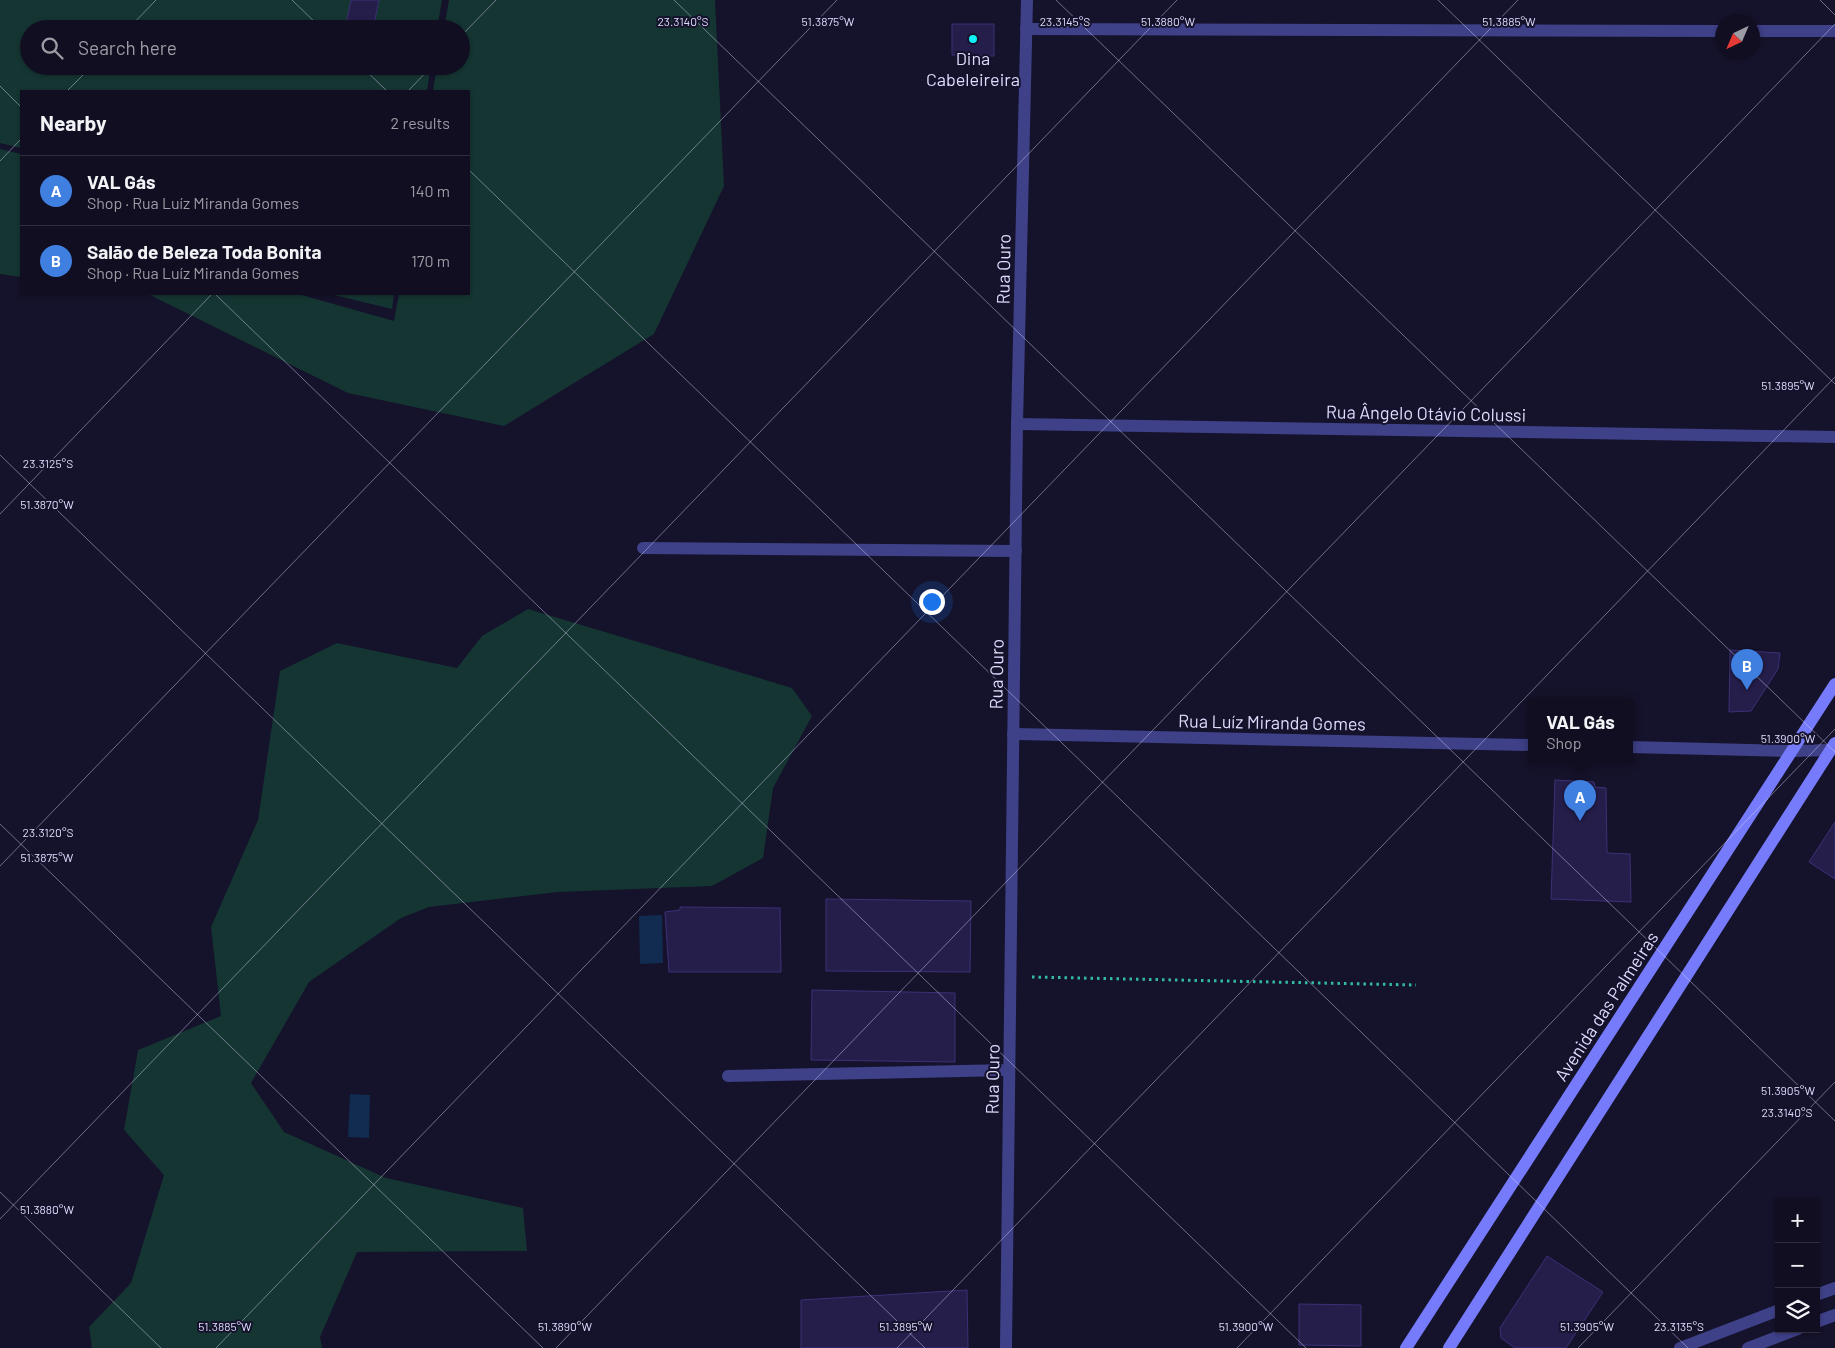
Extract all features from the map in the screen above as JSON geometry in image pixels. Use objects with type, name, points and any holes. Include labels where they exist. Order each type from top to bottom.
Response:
[{"type":"street","name":"Rua Ouro","points":[[1006,1348],[1017,424],[1027,0]]},
{"type":"street","points":[[1026,29],[1715,31]]},
{"type":"street","points":[[1760,31],[1835,31]]},
{"type":"street","name":"Rua Ângelo Otávio Colussi","points":[[1017,424],[1835,437]]},
{"type":"street","points":[[643,548],[1016,550]]},
{"type":"street","name":"Avenida das Palmeiras","points":[[1406,1348],[1835,684]]},
{"type":"street","name":"Rua Luíz Miranda Gomes","points":[[1013,734],[1528,745]]},
{"type":"street","points":[[1633,747],[1792,751],[1833,747]]},
{"type":"street","points":[[1449,1348],[1833,747]]},
{"type":"street","points":[[728,1076],[1009,1070]]},
{"type":"street","points":[[1820,1294],[1835,1288]]},
{"type":"street","points":[[1680,1348],[1775,1312]]},
{"type":"street","points":[[1820,1321],[1835,1315]]},
{"type":"street","points":[[1748,1348],[1787,1333]]},
{"type":"path","points":[[1011,977],[1416,985]]},
{"type":"green space","points":[[0,0],[442,0],[439,20],[20,20],[20,75],[430,75],[427,90],[20,90],[20,148],[0,143]]},
{"type":"green space","points":[[449,0],[715,0],[724,186],[654,334],[504,426],[348,393],[150,295],[302,295],[394,321],[399,295],[470,295],[470,90],[433,90],[436,75],[470,75],[470,20],[446,20]]},
{"type":"green space","points":[[0,149],[20,154],[20,277],[0,274]]},
{"type":"green space","points":[[334,295],[394,295],[392,309]]},
{"type":"green space","points":[[528,609],[792,688],[812,716],[773,788],[763,858],[712,886],[558,892],[429,907],[401,918],[309,982],[251,1083],[284,1132],[386,1178],[523,1208],[527,1251],[357,1252],[320,1337],[322,1348],[92,1348],[89,1327],[131,1283],[164,1175],[124,1130],[138,1050],[221,1016],[211,927],[258,820],[280,671],[337,643],[457,668],[482,636]]},
{"type":"water","points":[[662,915],[663,963],[640,964],[639,916]]},
{"type":"water","points":[[350,1094],[370,1095],[369,1138],[348,1137]]},
{"type":"building","points":[[351,0],[379,0],[375,20],[347,20]]},
{"type":"building","name":"Dina Cabeleireira","points":[[952,24],[994,24],[994,56],[952,55]]},
{"type":"building","points":[[1730,650],[1780,653],[1778,669],[1751,711],[1729,712]]},
{"type":"building","points":[[1555,780],[1594,782],[1595,787],[1606,788],[1607,853],[1630,854],[1631,902],[1551,899]]},
{"type":"building","points":[[1835,822],[1835,879],[1809,862]]},
{"type":"building","points":[[826,899],[971,901],[970,972],[826,971]]},
{"type":"building","points":[[680,907],[780,908],[781,972],[669,972],[665,912],[680,910]]},
{"type":"building","points":[[812,990],[955,993],[955,1062],[811,1060]]},
{"type":"building","points":[[1547,1256],[1603,1292],[1566,1348],[1515,1348],[1501,1338],[1500,1328]]},
{"type":"building","points":[[967,1290],[968,1348],[801,1348],[801,1300]]},
{"type":"building","points":[[1299,1304],[1361,1305],[1361,1346],[1299,1345]]},
{"type":"place","name":"Dina Cabeleireira","points":[[973,39]]},
{"type":"place","name":"Salão de Beleza Toda Bonita","points":[[1747,690]]},
{"type":"place","name":"VAL Gás","points":[[1580,821]]}]
